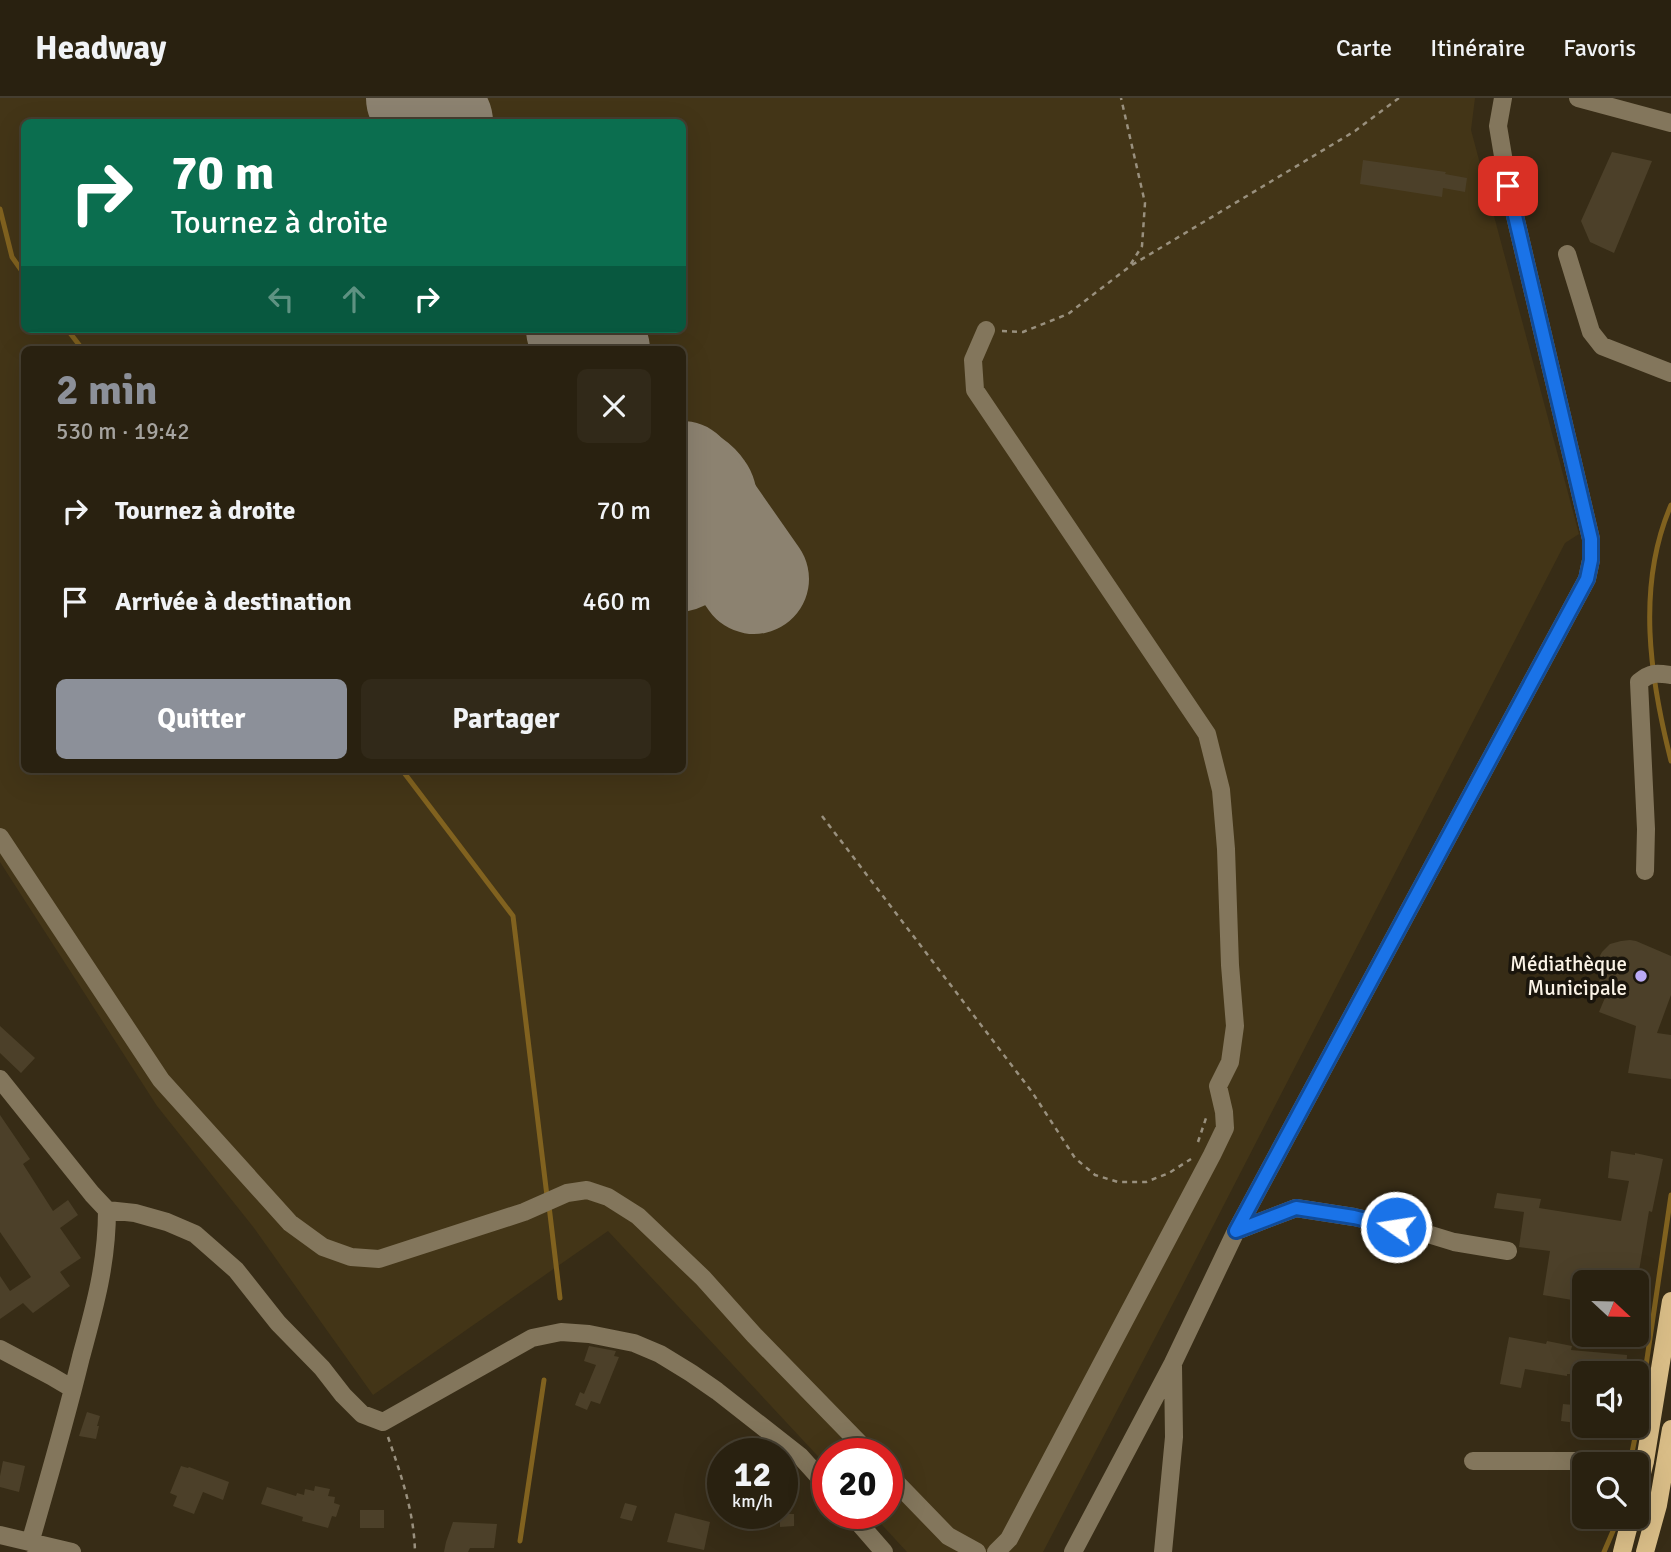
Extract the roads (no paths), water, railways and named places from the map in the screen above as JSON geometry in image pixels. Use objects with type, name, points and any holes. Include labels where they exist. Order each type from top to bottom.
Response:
[{"type":"main road","points":[[1646,1452],[1671,1301]]},
{"type":"main road","points":[[1645,1552],[1658,1505],[1671,1429]]},
{"type":"main road","points":[[1622,1552],[1629,1529]]},
{"type":"street","points":[[1073,1552],[1172,1363],[1236,1231],[1587,579],[1591,539],[1504,163],[1499,126],[1503,98]]},
{"type":"street","points":[[1578,98],[1671,122]]},
{"type":"street","points":[[1567,254],[1591,332],[1602,346],[1671,373]]},
{"type":"street","points":[[986,330],[973,360],[975,390],[1207,734],[1221,790],[1235,1026],[1230,1062],[1218,1086],[1225,1128],[1009,1539],[996,1552]]},
{"type":"street","points":[[1645,871],[1646,829],[1639,682],[1659,674]]},
{"type":"street","points":[[0,837],[161,1080],[290,1223],[323,1247],[351,1256],[379,1259],[524,1212],[567,1193],[587,1190],[608,1197],[638,1216],[703,1278],[754,1335],[854,1438]]},
{"type":"street","points":[[0,1079],[107,1210],[135,1213],[167,1222],[195,1234],[219,1253],[278,1323],[362,1414],[383,1422],[533,1338],[561,1332],[589,1334],[634,1343],[660,1354],[727,1398],[800,1456],[812,1469]]},
{"type":"street","points":[[1236,1231],[1296,1208],[1354,1217],[1454,1242],[1508,1251]]},
{"type":"street","points":[[30,1542],[101,1281],[107,1240],[107,1210]]},
{"type":"street","points":[[0,1349],[73,1389]]},
{"type":"street","points":[[1163,1552],[1174,1437],[1172,1363]]},
{"type":"street","points":[[1473,1461],[1572,1461]]},
{"type":"street","points":[[903,1490],[948,1536],[977,1552]]},
{"type":"street","points":[[864,1529],[884,1552]]},
{"type":"street","points":[[0,1535],[72,1552]]},
{"type":"waterway","points":[[0,209],[12,257],[21,270]]},
{"type":"waterway","points":[[70,333],[80,346]]},
{"type":"waterway","points":[[1671,505],[1660,536],[1650,600],[1650,632],[1657,697],[1671,761]]},
{"type":"waterway","points":[[404,773],[513,916],[547,1196]]},
{"type":"waterway","points":[[1632,1452],[1671,1195]]},
{"type":"waterway","points":[[549,1206],[560,1298]]},
{"type":"waterway","points":[[520,1541],[544,1380]]},
{"type":"waterway","points":[[1604,1552],[1614,1529]]},
{"type":"place","name":"Médiathèque Municipale","points":[[1641,976]]}]
